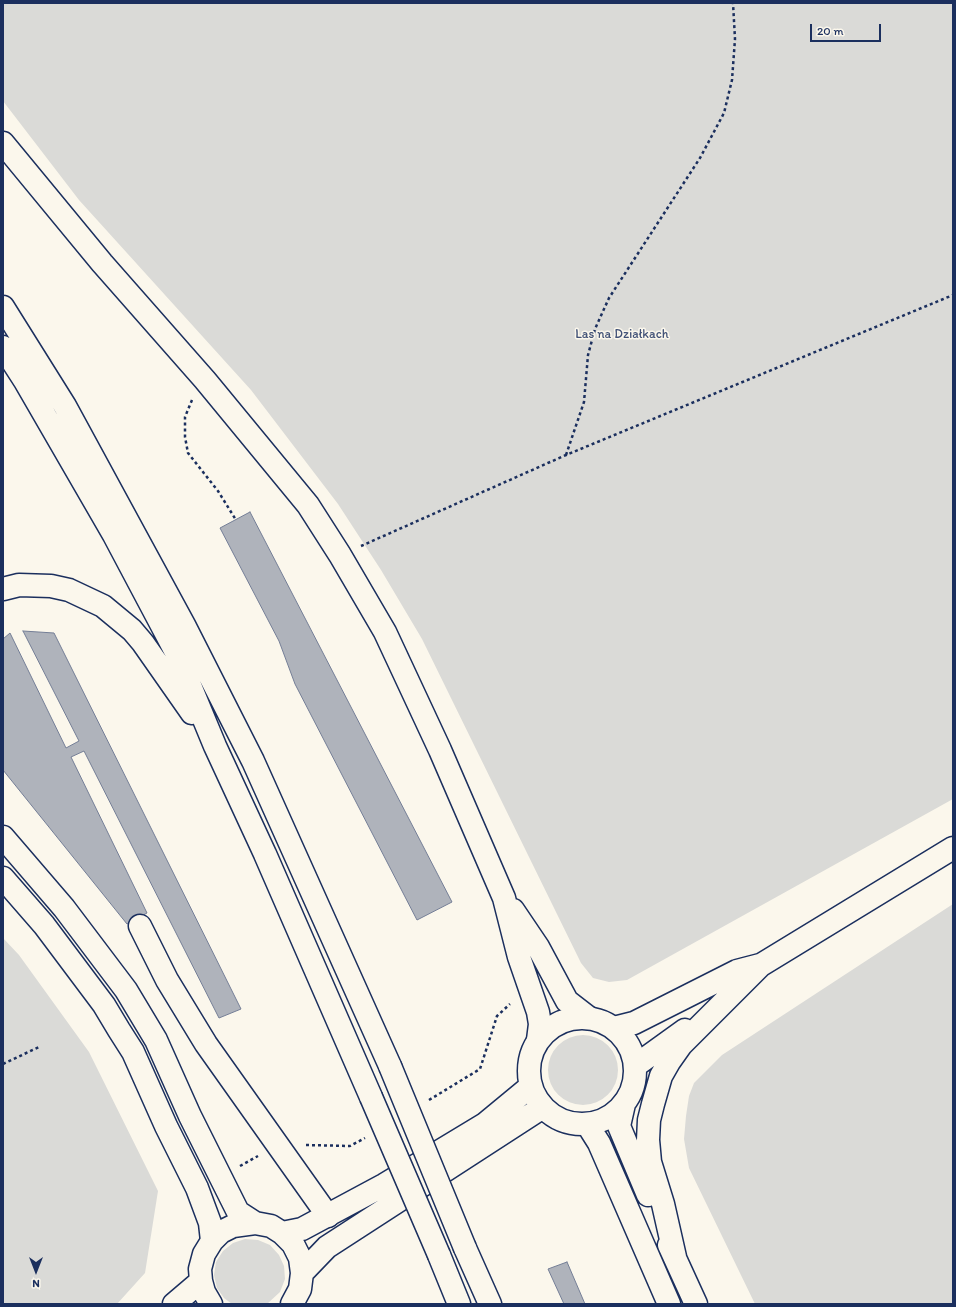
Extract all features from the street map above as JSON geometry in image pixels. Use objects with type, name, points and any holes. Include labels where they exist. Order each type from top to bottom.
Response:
[{"type":"main road","points":[[3,143],[102,263],[208,383],[308,505],[386,632],[440,750],[504,898],[519,957],[538,1012],[540,1024],[538,1040]]},
{"type":"main road","points":[[3,307],[65,406],[184,625],[253,761],[390,1066],[465,1248],[490,1304]]},
{"type":"main road","points":[[3,347],[25,381],[114,535],[177,654],[214,746],[265,854],[459,1304]]},
{"type":"main road","points":[[3,589],[36,584],[51,586],[69,590],[103,606],[132,630],[143,643],[214,746]]},
{"type":"main road","points":[[3,837],[64,908],[126,990],[156,1040],[190,1116],[238,1212],[255,1223]]},
{"type":"main road","points":[[696,1304],[676,1257],[663,1204],[650,1162],[649,1120],[661,1076],[681,1045],[730,998],[761,965],[953,848]]},
{"type":"main road","points":[[3,878],[44,925],[104,1005],[133,1052],[166,1126],[198,1188],[210,1223],[212,1241]]},
{"type":"main road","points":[[504,898],[538,947],[567,1002],[589,1018]]},
{"type":"main road","points":[[140,926],[167,980],[206,1044],[328,1216]]},
{"type":"main road","points":[[614,1028],[634,1023],[737,971],[761,965]]},
{"type":"main road","points":[[635,1066],[730,998]]},
{"type":"main road","points":[[575,1018],[589,1018],[614,1028],[628,1045],[635,1066],[631,1093],[624,1104],[607,1118],[587,1124],[571,1123],[556,1118],[543,1107],[533,1092],[528,1075],[530,1056],[538,1040],[548,1030],[561,1022],[575,1018]]},
{"type":"main road","points":[[282,1233],[302,1229],[328,1216],[485,1124],[531,1086]]},
{"type":"main road","points":[[624,1104],[619,1126],[667,1243],[676,1257]]},
{"type":"main road","points":[[302,1273],[327,1247],[543,1107]]},
{"type":"main road","points":[[587,1124],[599,1143],[669,1304]]},
{"type":"main road","points":[[211,1304],[204,1292],[201,1281],[200,1269],[204,1254],[212,1241],[221,1232],[233,1226],[255,1223],[271,1226],[282,1233],[293,1244],[300,1258],[302,1273],[300,1289],[292,1304]]},
{"type":"main road","points":[[174,1304],[201,1281]]},
{"type":"path","points":[[566,455],[584,402],[588,355],[595,329],[609,298],[700,158],[724,113],[732,80],[735,39],[733,3]]},
{"type":"path","points":[[340,555],[566,455],[953,295]]},
{"type":"path","points":[[208,383],[192,399],[185,417],[185,437],[188,453],[218,491],[236,520]]},
{"type":"path","points":[[3,1064],[39,1047]]},
{"type":"green space","name":"Las na Działkach","points":[[3,3],[953,3],[953,799],[627,980],[609,982],[593,978],[581,963],[422,639],[381,570],[338,504],[251,390],[79,200],[3,101]]},
{"type":"green space","points":[[953,904],[953,1304],[755,1304],[689,1168],[684,1139],[689,1096],[694,1083],[722,1055]]},
{"type":"green space","points":[[3,938],[19,955],[89,1052],[158,1191],[145,1273],[117,1304],[3,1304]]},
{"type":"green space","points":[[583,1035],[596,1038],[608,1045],[615,1057],[618,1070],[615,1083],[608,1095],[596,1102],[583,1105],[570,1102],[558,1095],[551,1083],[548,1070],[551,1057],[558,1045],[570,1038]]},
{"type":"green space","points":[[245,1239],[258,1240],[270,1245],[279,1255],[284,1266],[285,1279],[280,1292],[267,1304],[232,1304],[224,1298],[217,1288],[214,1275],[216,1262],[223,1251],[233,1243]]},
{"type":"shaded area","points":[[250,512],[452,902],[417,920],[295,684],[279,641],[220,528]]},
{"type":"shaded area","points":[[23,631],[54,633],[241,1009],[219,1018],[84,751],[71,757],[147,913],[127,924],[3,770],[3,639],[10,633],[66,748],[79,741]]},
{"type":"shaded area","points":[[567,1262],[585,1304],[564,1304],[548,1269]]}]
